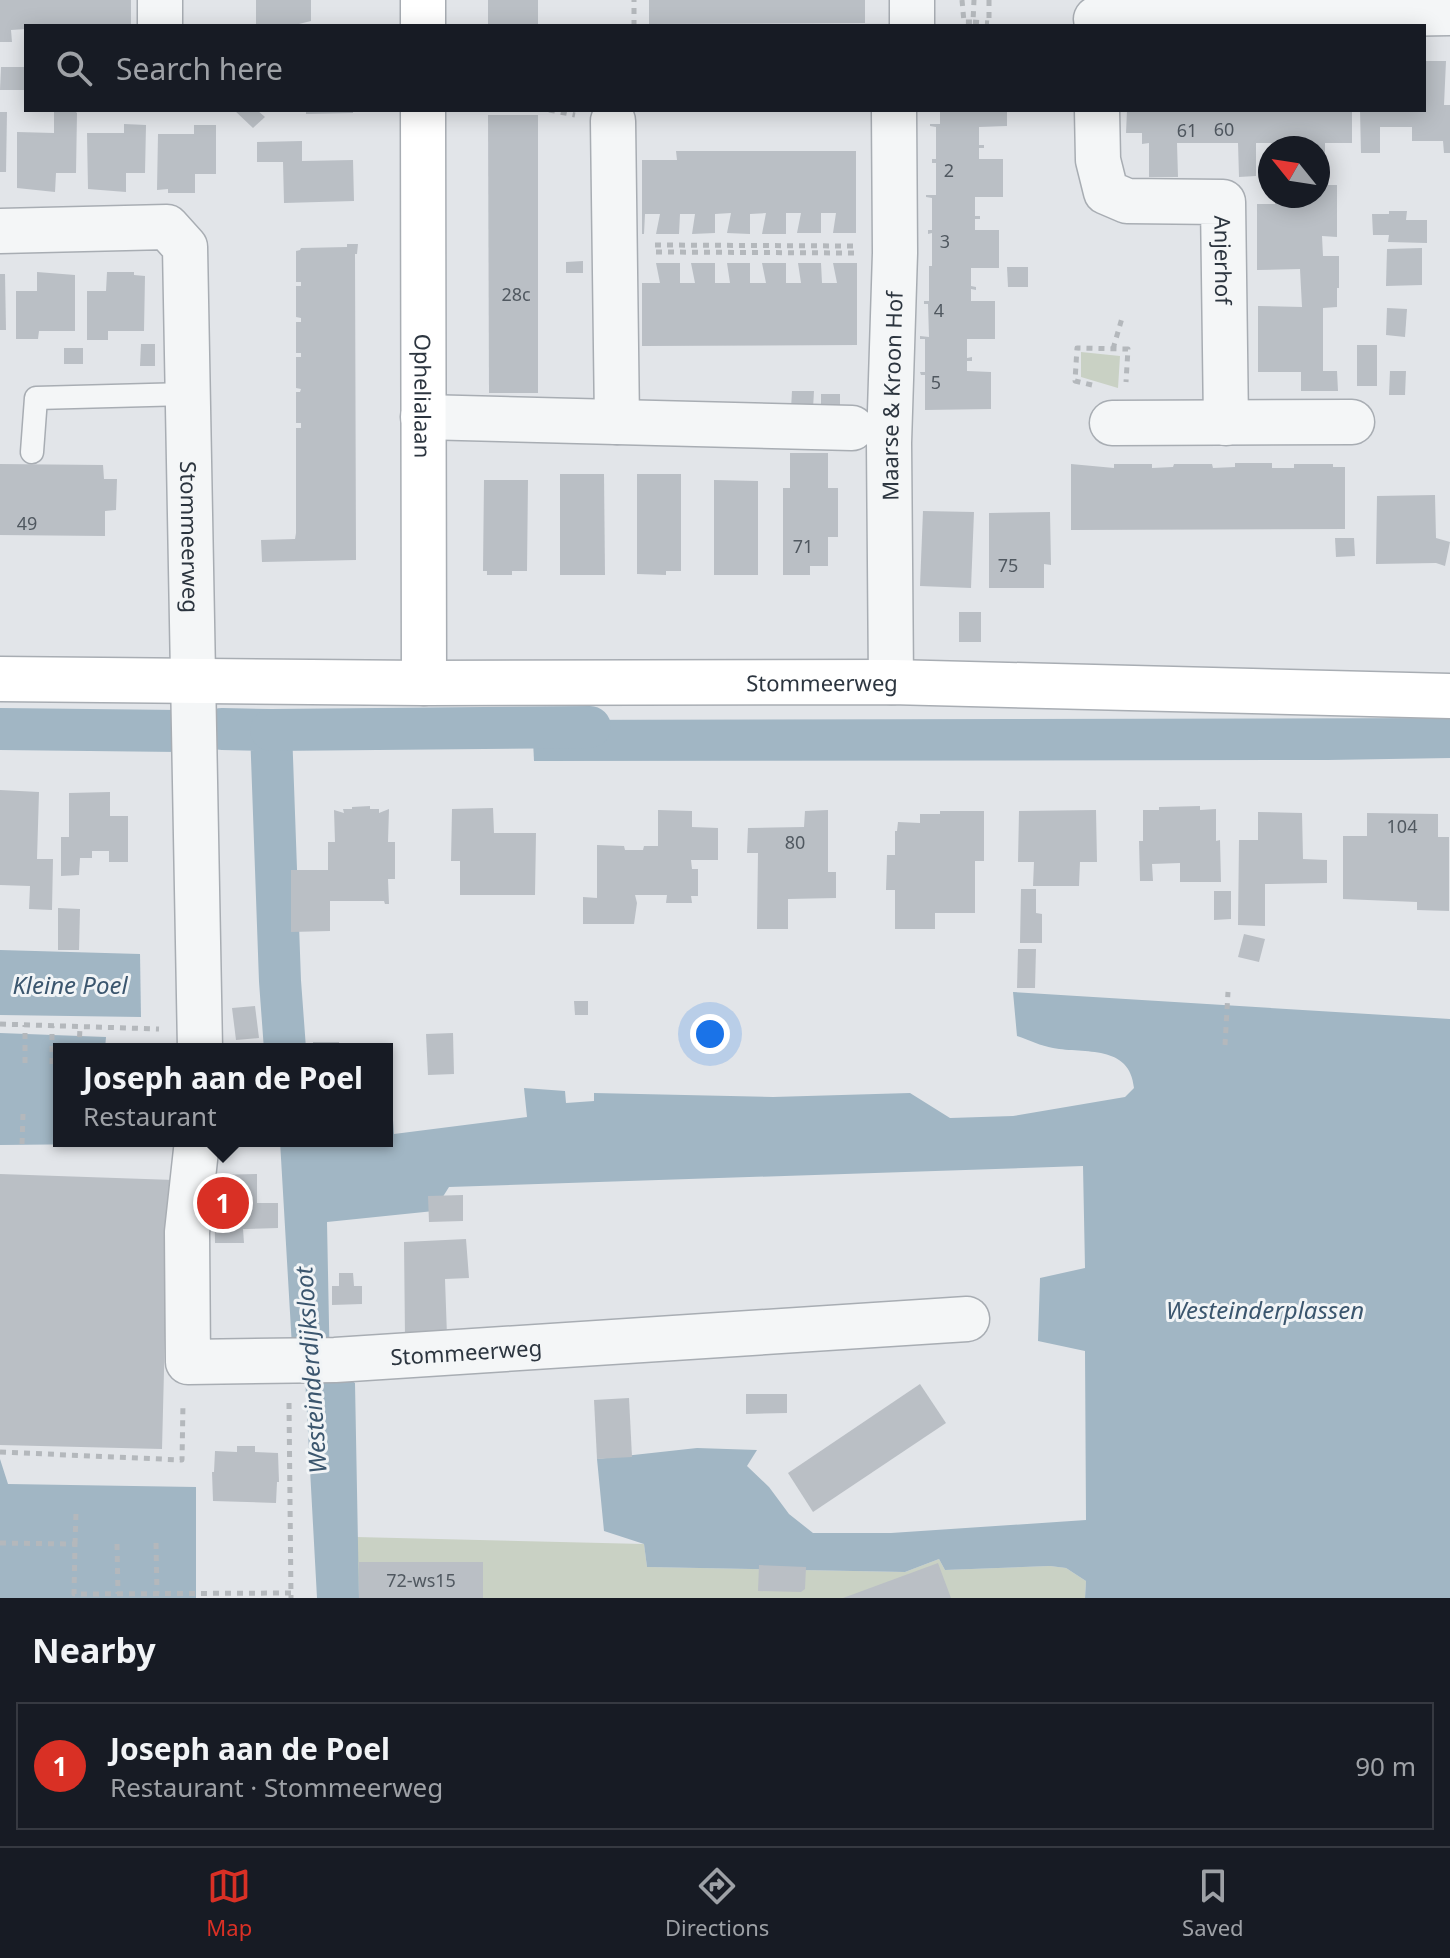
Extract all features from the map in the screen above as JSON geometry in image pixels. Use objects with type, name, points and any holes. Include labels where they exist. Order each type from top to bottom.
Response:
[{"type":"main road","points":[[423,0],[423,24]]},
{"type":"main road","name":"Ophelialaan","points":[[423,112],[424,683]]},
{"type":"main road","name":"Stommeerweg","points":[[0,679],[424,683],[891,682],[1450,696]]},
{"type":"street","points":[[160,0],[160,24]]},
{"type":"street","points":[[912,0],[912,24]]},
{"type":"street","points":[[1096,15],[1450,13]]},
{"type":"street","name":"Maarse & Kroon Hof","points":[[891,682],[889,443],[895,253],[894,112]]},
{"type":"street","name":"Anjerhof","points":[[1097,112],[1098,160],[1106,192],[1127,201],[1223,202],[1226,423]]},
{"type":"street","points":[[613,121],[617,422]]},
{"type":"street","name":"Stommeerweg","points":[[0,231],[167,227],[185,247],[200,1043]]},
{"type":"street","points":[[1110,406],[1226,423],[1352,422]]},
{"type":"street","name":"Maarse & Kroon Hof","points":[[423,417],[852,428]]},
{"type":"street","points":[[188,1362],[187,1232],[196,1147]]},
{"type":"street","name":"Stommeerweg","points":[[188,1362],[307,1361],[967,1319]]},
{"type":"lane","points":[[32,452],[36,398],[187,394]]},
{"type":"path","points":[[634,0],[634,24]]},
{"type":"path","points":[[962,0],[964,22],[989,24],[989,0]]},
{"type":"path","points":[[973,22],[974,0]]},
{"type":"path","points":[[650,253],[650,245],[857,246]]},
{"type":"path","points":[[665,252],[867,253]]},
{"type":"path","points":[[1113,349],[1122,318]]},
{"type":"path","points":[[1077,348],[1128,349],[1125,392],[1110,406],[1075,381],[1077,348]]},
{"type":"path","points":[[1225,1045],[1228,992]]},
{"type":"path","points":[[0,1024],[138,1028]]},
{"type":"path","points":[[25,1025],[25,1063]]},
{"type":"path","points":[[52,1026],[52,1064]]},
{"type":"path","points":[[79,1043],[80,1027]]},
{"type":"path","points":[[22,1144],[23,1114]]},
{"type":"path","points":[[67,1598],[74,1594],[291,1596],[307,1361]]},
{"type":"path","points":[[0,1452],[182,1460],[183,1382],[188,1362]]},
{"type":"path","points":[[74,1594],[76,1513]]},
{"type":"path","points":[[0,1543],[75,1544]]},
{"type":"path","points":[[154,1596],[156,1543]]},
{"type":"path","points":[[117,1544],[118,1594]]},
{"type":"shaded area","points":[[1081,352],[1120,356],[1118,388],[1081,377]]},
{"type":"shaded area","points":[[356,1537],[644,1544],[647,1567],[905,1572],[939,1559],[945,1570],[1050,1566],[1066,1568],[1086,1581],[1085,1598],[359,1598]]},
{"type":"water","points":[[1450,718],[1450,758],[1328,760],[534,761],[532,720]]},
{"type":"water","name":"Kleine Poel","points":[[0,950],[140,954],[141,1017],[0,1015]]},
{"type":"water","name":"Westeinderplassen","points":[[1013,992],[1450,1019],[1450,1598],[1085,1598],[1086,1581],[1066,1568],[945,1570],[939,1559],[905,1572],[647,1567],[644,1544],[604,1531],[597,1459],[697,1448],[757,1450],[747,1466],[769,1487],[789,1514],[813,1533],[891,1533],[1086,1520],[1085,1351],[1038,1341],[1040,1278],[1085,1268],[1083,1166],[449,1187],[434,1211],[327,1222],[330,1375],[347,1377],[355,1383],[359,1598],[317,1598],[305,1377],[292,1347],[280,1147],[393,1147],[393,1120],[394,1134],[527,1117],[524,1088],[565,1091],[566,1103],[594,1101],[594,1093],[773,1097],[910,1093],[950,1118],[1013,1116],[1125,1097],[1134,1088],[1131,1074],[1115,1058],[1048,1047],[1017,1036]]},
{"type":"water","name":"Kleine Poel","points":[[0,1033],[106,1037],[106,1043],[53,1043],[53,1144],[0,1145]]},
{"type":"water","points":[[0,1459],[8,1484],[196,1487],[196,1598],[0,1598]]},
{"type":"building","points":[[0,0],[131,0],[131,24],[24,24],[24,29],[11,30],[12,42],[0,42]]},
{"type":"building","points":[[256,0],[311,0],[311,21],[256,24]]},
{"type":"building","points":[[488,0],[538,0],[538,24],[488,24]]},
{"type":"building","points":[[649,0],[865,0],[865,23],[649,24]]},
{"type":"building","points":[[1426,61],[1446,61],[1444,105],[1450,105],[1450,153],[1444,153],[1443,141],[1412,141],[1412,127],[1380,127],[1380,153],[1361,153],[1360,112],[1426,112]]},
{"type":"building","points":[[1,67],[24,67],[24,90],[0,90]]},
{"type":"building","points":[[0,112],[7,112],[6,172],[0,172]]},
{"type":"building","points":[[54,112],[77,113],[76,173],[56,173],[55,192],[17,188],[17,132],[54,133]]},
{"type":"building","points":[[236,112],[259,112],[265,117],[253,128]]},
{"type":"building","points":[[306,112],[353,112],[353,113]]},
{"type":"building","points":[[940,112],[1007,112],[1007,126],[979,127],[979,145],[984,145],[984,148],[979,148],[979,159],[1003,159],[1003,197],[975,197],[975,216],[980,216],[980,219],[975,219],[975,230],[999,230],[999,268],[971,268],[971,286],[976,290],[971,289],[971,301],[995,301],[995,339],[967,339],[967,358],[972,357],[972,361],[967,361],[967,371],[991,372],[991,409],[925,410],[925,375],[920,372],[925,372],[925,339],[920,339],[920,336],[929,337],[928,304],[924,301],[929,301],[929,266],[932,266],[932,233],[928,234],[928,230],[932,230],[932,198],[926,195],[936,195],[936,163],[932,163],[932,159],[936,159],[936,127],[930,124],[940,124]]},
{"type":"building","points":[[1127,112],[1352,112],[1352,143],[1330,143],[1330,136],[1258,136],[1256,176],[1239,177],[1238,143],[1177,143],[1178,177],[1149,177],[1149,143],[1142,144],[1142,133],[1126,133]]},
{"type":"building","points":[[488,115],[538,115],[538,393],[489,393]]},
{"type":"building","points":[[124,124],[146,125],[145,173],[126,173],[126,192],[88,189],[87,133],[124,133]]},
{"type":"building","points":[[194,125],[216,125],[216,174],[195,174],[195,193],[157,190],[158,134],[194,134]]},
{"type":"building","points":[[302,141],[302,161],[353,160],[354,201],[284,203],[283,162],[257,162],[257,142]]},
{"type":"building","points":[[676,151],[856,151],[856,233],[833,233],[836,213],[821,213],[821,233],[797,233],[801,213],[786,213],[786,234],[762,234],[766,213],[750,214],[750,234],[727,233],[731,213],[715,214],[715,233],[692,234],[695,214],[680,214],[679,234],[656,234],[660,214],[645,214],[642,234],[642,160],[677,160]]},
{"type":"building","points":[[1330,185],[1337,185],[1337,237],[1322,236],[1323,256],[1339,256],[1337,307],[1323,308],[1323,371],[1337,371],[1338,391],[1301,391],[1301,372],[1258,372],[1258,306],[1302,307],[1300,269],[1257,270],[1257,204],[1258,208],[1330,208]]},
{"type":"building","points":[[1389,211],[1407,211],[1406,220],[1427,220],[1427,243],[1388,242],[1389,235],[1373,235],[1372,214],[1389,214]]},
{"type":"building","points":[[347,244],[358,244],[355,254],[356,560],[262,562],[261,540],[295,539],[296,533],[296,428],[301,428],[301,423],[296,423],[296,392],[301,389],[296,388],[296,357],[301,357],[301,353],[296,353],[296,322],[301,322],[301,318],[296,317],[296,286],[301,286],[301,282],[296,282],[296,251],[301,248],[347,247]]},
{"type":"building","points":[[1422,248],[1422,285],[1386,286],[1387,249]]},
{"type":"building","points":[[583,261],[583,273],[566,273],[566,262]]},
{"type":"building","points":[[656,263],[680,263],[680,283],[695,283],[691,263],[715,263],[715,283],[730,283],[727,263],[750,263],[750,283],[766,283],[762,263],[786,263],[786,283],[801,283],[798,263],[821,263],[822,283],[837,283],[833,263],[857,263],[857,345],[642,346],[642,283],[660,283]]},
{"type":"building","points":[[1007,267],[1028,267],[1028,287],[1008,287]]},
{"type":"building","points":[[37,272],[75,275],[75,331],[39,331],[38,339],[16,339],[16,291],[37,291]]},
{"type":"building","points":[[107,272],[134,272],[134,275],[145,276],[144,331],[108,331],[108,340],[87,340],[87,291],[106,291]]},
{"type":"building","points":[[0,274],[5,274],[6,330],[0,330]]},
{"type":"building","points":[[1387,308],[1407,309],[1405,337],[1386,335]]},
{"type":"building","points":[[141,344],[155,344],[155,366],[140,366]]},
{"type":"building","points":[[1357,345],[1377,345],[1377,386],[1357,386]]},
{"type":"building","points":[[64,348],[83,348],[83,364],[64,364]]},
{"type":"building","points":[[1390,371],[1406,371],[1405,395],[1389,395]]},
{"type":"building","points":[[792,391],[814,391],[813,409],[791,409]]},
{"type":"building","points":[[821,394],[840,394],[840,409],[821,410]]},
{"type":"building","points":[[790,453],[828,453],[828,488],[838,488],[838,537],[828,537],[828,566],[810,566],[810,575],[783,575],[783,488],[790,488]]},
{"type":"building","points":[[1235,463],[1272,463],[1272,468],[1294,468],[1294,464],[1345,467],[1345,529],[1071,530],[1071,464],[1114,468],[1114,464],[1152,464],[1152,468],[1173,467],[1174,464],[1212,464],[1213,468],[1235,467]]},
{"type":"building","points":[[0,464],[103,465],[104,479],[117,479],[116,510],[105,511],[105,536],[0,535]]},
{"type":"building","points":[[560,474],[604,474],[605,575],[560,575]]},
{"type":"building","points":[[637,474],[681,474],[681,571],[666,571],[666,575],[637,574]]},
{"type":"building","points":[[484,480],[528,480],[527,571],[512,571],[512,575],[487,575],[487,571],[483,571]]},
{"type":"building","points":[[714,480],[758,481],[758,575],[714,575]]},
{"type":"building","points":[[1435,495],[1436,538],[1450,542],[1445,566],[1436,563],[1376,564],[1377,496]]},
{"type":"building","points":[[923,511],[974,512],[971,588],[920,586]]},
{"type":"building","points":[[1050,512],[1051,565],[1044,564],[1044,588],[989,588],[989,513]]},
{"type":"building","points":[[1335,538],[1354,538],[1355,556],[1336,557]]},
{"type":"building","points":[[959,612],[981,612],[981,642],[959,642]]},
{"type":"building","points":[[0,790],[39,792],[37,859],[53,859],[52,910],[29,909],[30,886],[0,885]]},
{"type":"building","points":[[110,792],[110,816],[128,816],[128,862],[109,862],[109,851],[92,851],[92,858],[80,858],[79,875],[61,876],[61,837],[69,837],[69,793]]},
{"type":"building","points":[[370,806],[370,809],[379,809],[379,813],[389,809],[388,842],[395,842],[395,879],[388,879],[389,904],[384,901],[330,901],[330,931],[291,932],[291,870],[328,870],[328,842],[335,842],[334,810],[344,813],[343,809]]},
{"type":"building","points":[[1200,806],[1200,810],[1216,809],[1221,882],[1180,882],[1180,863],[1152,864],[1153,881],[1140,881],[1139,841],[1143,841],[1143,810]]},
{"type":"building","points":[[493,808],[494,833],[536,833],[535,895],[460,895],[460,861],[451,861],[452,809]]},
{"type":"building","points":[[658,810],[692,811],[692,827],[718,828],[718,860],[691,860],[692,869],[698,869],[698,896],[691,896],[692,903],[666,903],[667,895],[635,895],[634,924],[583,924],[583,897],[597,898],[597,845],[624,846],[625,850],[658,846]]},
{"type":"building","points":[[828,810],[828,872],[836,872],[836,898],[788,899],[788,929],[757,929],[758,853],[747,853],[748,828],[804,827],[805,811]]},
{"type":"building","points":[[1096,810],[1097,862],[1080,862],[1079,886],[1033,886],[1034,862],[1018,862],[1019,811]]},
{"type":"building","points":[[940,811],[984,811],[984,861],[975,861],[975,913],[935,913],[935,929],[895,929],[895,890],[886,890],[887,855],[895,855],[898,822],[920,823],[920,814],[940,814]]},
{"type":"building","points":[[1258,812],[1302,813],[1303,859],[1327,860],[1327,883],[1265,884],[1265,926],[1238,925],[1239,840],[1258,840]]},
{"type":"building","points":[[1367,813],[1438,814],[1438,837],[1449,837],[1449,911],[1417,910],[1417,902],[1343,899],[1343,836],[1367,836]]},
{"type":"building","points":[[1021,889],[1036,889],[1036,913],[1042,914],[1042,943],[1020,943]]},
{"type":"building","points":[[1214,891],[1231,891],[1231,919],[1214,920]]},
{"type":"building","points":[[58,908],[80,909],[79,950],[58,950]]},
{"type":"building","points":[[1244,934],[1265,939],[1259,962],[1238,957]]},
{"type":"building","points":[[1018,949],[1036,949],[1035,988],[1017,988]]},
{"type":"building","points":[[574,1001],[588,1001],[588,1015],[575,1015]]},
{"type":"building","points":[[255,1006],[259,1038],[236,1040],[232,1008]]},
{"type":"building","points":[[453,1033],[454,1074],[428,1075],[426,1034]]},
{"type":"building","points":[[0,1174],[174,1180],[167,1253],[162,1449],[0,1445]]},
{"type":"building","points":[[257,1174],[257,1203],[278,1203],[278,1228],[243,1229],[244,1243],[215,1243],[214,1175]]},
{"type":"building","points":[[463,1195],[463,1221],[429,1222],[428,1196]]},
{"type":"building","points":[[466,1239],[469,1278],[445,1279],[447,1336],[405,1337],[404,1242]]},
{"type":"building","points":[[339,1273],[353,1273],[354,1286],[362,1286],[362,1304],[332,1305],[332,1286],[339,1286]]},
{"type":"building","points":[[920,1384],[946,1423],[813,1512],[788,1473]]},
{"type":"building","points":[[746,1394],[787,1394],[787,1413],[746,1414]]},
{"type":"building","points":[[629,1398],[632,1457],[597,1459],[594,1400]]},
{"type":"building","points":[[237,1446],[255,1446],[255,1452],[278,1453],[276,1503],[213,1501],[215,1451],[237,1452]]},
{"type":"building","points":[[359,1562],[483,1562],[483,1598],[359,1598]]},
{"type":"building","points":[[938,1563],[951,1598],[843,1598]]},
{"type":"building","points":[[759,1565],[806,1567],[805,1589],[801,1592],[758,1591]]},
{"type":"waterway","points":[[271,730],[590,727]]},
{"type":"waterway","name":"Westeinderdijksloot","points":[[0,729],[179,731]]},
{"type":"waterway","name":"Westeinderdijksloot","points":[[222,729],[271,730],[285,1043]]},
{"type":"place","name":"Joseph aan de Poel","points":[[223,1203]]}]
